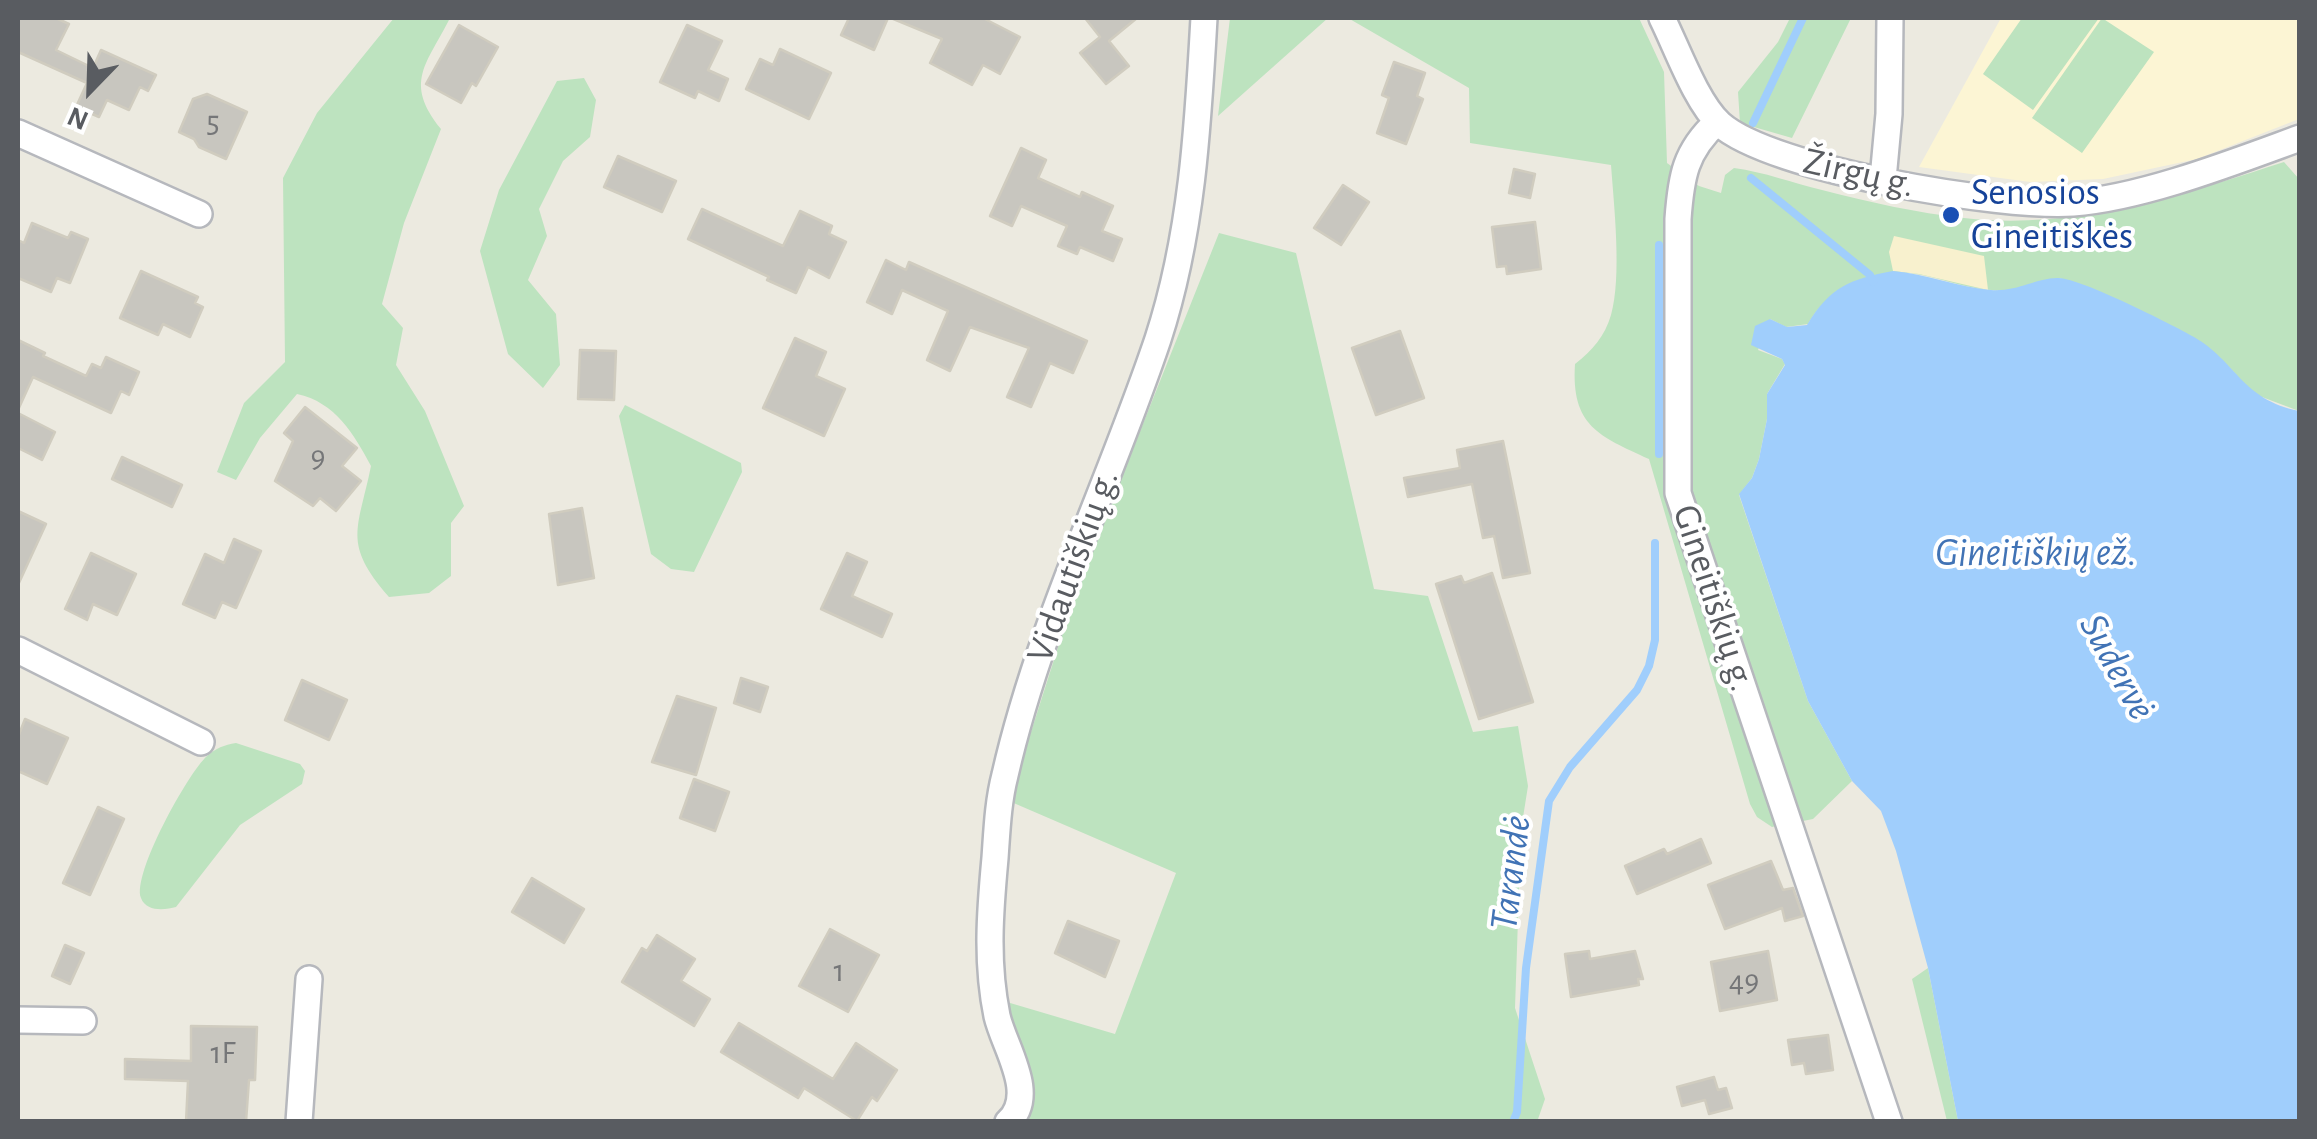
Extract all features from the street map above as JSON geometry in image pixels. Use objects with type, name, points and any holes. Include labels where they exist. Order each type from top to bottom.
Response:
[{"type":"street","name":"Vidautiškių g.","points":[[1011,1119],[1020,1102],[1021,1086],[999,1024],[990,981],[988,932],[1002,787],[1017,722],[1158,338],[1178,262],[1195,166],[1204,18]]},
{"type":"street","points":[[1662,18],[1717,122]]},
{"type":"street","points":[[1884,180],[1890,18]]},
{"type":"street","name":"Žirgų g.","points":[[1717,122],[1740,138],[1776,154],[1884,180],[1936,190],[2074,203],[2156,185],[2300,138]]},
{"type":"street","name":"Gineitiškių g.","points":[[1717,122],[1698,139],[1681,182],[1678,493],[1889,1122]]},
{"type":"street","points":[[18,133],[200,214]]},
{"type":"street","points":[[18,650],[200,742]]},
{"type":"street","points":[[298,1122],[309,978]]},
{"type":"street","points":[[18,1020],[82,1021]]},
{"type":"shaded area","points":[[2001,18],[2299,18],[2299,119],[2197,159],[2103,179],[2030,182],[1919,167]]},
{"type":"green space","points":[[394,18],[450,18],[427,61],[421,85],[423,98],[441,129],[404,223],[382,304],[403,328],[396,365],[425,411],[464,506],[451,523],[451,576],[429,593],[389,597],[359,549],[359,521],[371,466],[350,431],[322,404],[297,394],[260,438],[236,480],[217,472],[244,403],[285,362],[283,178],[317,113]]},
{"type":"green space","points":[[1230,18],[1328,18],[1218,116]]},
{"type":"green space","points":[[1348,18],[1639,18],[1664,72],[1667,163],[1699,186],[1721,193],[1725,175],[1734,168],[1929,213],[2005,221],[2046,219],[2167,198],[2284,162],[2299,179],[2299,411],[2254,394],[2226,364],[2060,278],[2000,291],[1919,274],[1886,274],[1867,278],[1834,296],[1808,324],[1786,327],[1770,319],[1758,350],[1782,359],[1785,364],[1767,394],[1767,419],[1759,459],[1752,478],[1739,495],[1808,701],[1852,781],[1813,819],[1772,827],[1757,817],[1750,804],[1649,459],[1603,435],[1583,415],[1578,402],[1575,364],[1601,336],[1614,299],[1616,241],[1611,165],[1470,143],[1469,88]]},
{"type":"green space","points":[[1790,18],[1851,18],[1792,138],[1740,123],[1738,92],[1778,42]]},
{"type":"green space","points":[[2022,18],[2099,18],[2033,110],[1983,74]]},
{"type":"green space","points":[[2102,18],[2154,52],[2082,153],[2032,118]]},
{"type":"green space","points":[[584,78],[596,100],[590,137],[563,161],[539,209],[547,236],[528,280],[556,314],[560,365],[543,388],[508,354],[480,251],[499,190],[557,81]]},
{"type":"green space","points":[[1219,233],[1296,253],[1374,589],[1428,596],[1473,732],[1518,726],[1528,786],[1521,830],[1515,1008],[1545,1099],[1537,1122],[1021,1121],[1000,1000],[1115,1034],[1176,873],[1009,801],[1074,597]]},
{"type":"green space","points":[[625,405],[741,463],[742,472],[694,572],[671,569],[651,554],[619,416]]},
{"type":"green space","points":[[236,743],[300,764],[305,771],[302,784],[240,825],[176,907],[147,906],[141,898],[140,886],[175,802],[207,756]]},
{"type":"green space","points":[[1928,968],[1958,1121],[1947,1121],[1912,979]]},
{"type":"sand","points":[[1894,236],[1984,256],[1988,290],[1893,271],[1889,252]]},
{"type":"water","name":"Gineitiškių ež.","points":[[1893,271],[1991,290],[2051,278],[2070,280],[2194,337],[2264,398],[2299,411],[2299,1121],[1958,1121],[1928,968],[1896,851],[1881,811],[1852,781],[1808,701],[1739,494],[1752,478],[1759,459],[1767,419],[1767,394],[1785,365],[1782,359],[1751,345],[1755,326],[1770,319],[1787,327],[1807,325],[1824,302],[1842,287]]},
{"type":"building","points":[[18,18],[56,18],[69,24],[56,50],[93,68],[101,50],[156,75],[148,91],[140,87],[129,110],[107,100],[99,117],[76,107],[87,83],[18,52]]},
{"type":"building","points":[[849,18],[888,18],[874,50],[841,35]]},
{"type":"building","points":[[891,18],[983,18],[1020,37],[1000,74],[983,65],[972,85],[930,63],[942,39]]},
{"type":"building","points":[[1085,18],[1137,18],[1109,41],[1129,66],[1106,84],[1080,53],[1100,37]]},
{"type":"building","points":[[459,25],[498,47],[476,86],[472,83],[461,103],[426,84]]},
{"type":"building","points":[[687,25],[722,41],[708,70],[728,79],[719,101],[698,91],[695,98],[660,82]]},
{"type":"building","points":[[780,49],[831,73],[809,119],[746,89],[760,59],[773,65]]},
{"type":"building","points":[[1394,62],[1425,73],[1417,96],[1423,99],[1406,144],[1377,133],[1389,98],[1382,95]]},
{"type":"building","points":[[207,94],[247,112],[226,159],[199,147],[194,139],[179,132],[193,99]]},
{"type":"building","points":[[1021,148],[1046,160],[1038,178],[1080,197],[1082,192],[1113,206],[1102,231],[1122,239],[1113,261],[1080,247],[1077,254],[1058,246],[1067,226],[1021,206],[1012,226],[990,216]]},
{"type":"building","points":[[618,156],[676,181],[662,212],[604,187]]},
{"type":"building","points":[[1514,169],[1535,174],[1530,198],[1509,193]]},
{"type":"building","points":[[1343,185],[1369,202],[1341,245],[1314,228]]},
{"type":"building","points":[[702,209],[783,246],[800,211],[832,226],[829,234],[846,242],[829,278],[808,267],[796,293],[688,239]]},
{"type":"building","points":[[1535,222],[1541,269],[1507,274],[1506,266],[1497,267],[1492,227]]},
{"type":"building","points":[[32,223],[68,238],[71,232],[88,239],[70,283],[57,278],[51,292],[18,278],[18,240],[24,243]]},
{"type":"building","points":[[886,260],[906,270],[909,262],[1087,341],[1073,373],[1050,363],[1031,407],[1007,397],[1029,348],[970,327],[950,371],[927,360],[948,311],[902,290],[892,314],[867,302]]},
{"type":"building","points":[[141,271],[198,297],[195,303],[203,307],[190,337],[163,324],[158,335],[120,318]]},
{"type":"building","points":[[1400,331],[1424,398],[1376,415],[1352,348]]},
{"type":"building","points":[[795,338],[826,352],[816,376],[845,389],[824,436],[763,408]]},
{"type":"building","points":[[18,340],[86,376],[92,364],[101,368],[106,357],[139,372],[129,395],[121,391],[111,413],[33,377],[18,410]]},
{"type":"building","points":[[580,350],[616,351],[614,400],[578,399]]},
{"type":"building","points":[[305,407],[357,448],[342,466],[361,481],[336,511],[320,498],[313,506],[275,481],[293,441],[284,433]]},
{"type":"building","points":[[18,413],[55,432],[42,460],[18,448]]},
{"type":"building","points":[[1503,441],[1530,573],[1503,578],[1494,536],[1483,538],[1472,484],[1408,497],[1404,478],[1460,468],[1457,450]]},
{"type":"building","points":[[122,457],[182,485],[172,507],[112,479]]},
{"type":"building","points":[[582,508],[594,578],[558,585],[549,514]]},
{"type":"building","points":[[18,511],[46,524],[18,585]]},
{"type":"building","points":[[234,539],[261,551],[236,608],[222,602],[215,618],[183,604],[205,554],[224,563]]},
{"type":"building","points":[[91,553],[136,574],[117,615],[93,604],[87,620],[65,609]]},
{"type":"building","points":[[847,553],[867,562],[852,596],[892,614],[882,637],[821,609]]},
{"type":"building","points":[[1492,573],[1533,702],[1479,719],[1436,584],[1461,576],[1464,583]]},
{"type":"building","points":[[741,678],[768,687],[760,712],[734,703]]},
{"type":"building","points":[[302,680],[347,700],[329,740],[285,720]]},
{"type":"building","points":[[677,696],[716,708],[696,775],[652,762]]},
{"type":"building","points":[[25,719],[68,738],[47,784],[18,771],[18,737]]},
{"type":"building","points":[[694,779],[729,792],[715,831],[680,818]]},
{"type":"building","points":[[98,807],[124,819],[90,895],[63,883]]},
{"type":"building","points":[[1701,839],[1711,863],[1637,894],[1625,866]]},
{"type":"building","points":[[1771,861],[1783,890],[1793,888],[1803,916],[1785,921],[1782,908],[1725,929],[1708,885]]},
{"type":"building","points":[[532,878],[584,909],[564,943],[512,912]]},
{"type":"building","points":[[1068,921],[1119,941],[1105,977],[1055,953]]},
{"type":"building","points":[[830,929],[879,955],[848,1012],[799,986]]},
{"type":"building","points":[[657,935],[695,959],[681,981],[710,999],[694,1026],[622,982],[642,948],[647,951]]},
{"type":"building","points":[[65,945],[84,953],[70,984],[52,976]]},
{"type":"building","points":[[1589,951],[1590,959],[1635,951],[1643,979],[1638,979],[1639,985],[1571,997],[1565,954]]},
{"type":"building","points":[[1768,951],[1777,1000],[1720,1011],[1711,962]]},
{"type":"building","points":[[739,1023],[833,1079],[856,1043],[897,1070],[877,1101],[872,1097],[857,1121],[804,1088],[798,1098],[721,1052]]},
{"type":"building","points":[[191,1026],[257,1027],[255,1080],[249,1080],[246,1122],[186,1122],[188,1081],[125,1079],[125,1059],[191,1061]]},
{"type":"building","points":[[1828,1035],[1833,1070],[1806,1074],[1804,1063],[1792,1065],[1788,1040]]},
{"type":"building","points":[[1714,1077],[1718,1090],[1726,1088],[1732,1108],[1709,1114],[1705,1100],[1682,1106],[1677,1087]]},
{"type":"waterway","name":"Sudervė","points":[[1753,123],[1803,18]]},
{"type":"waterway","name":"Sudervė","points":[[1751,178],[1870,275],[1873,282]]},
{"type":"waterway","name":"Tarandė","points":[[1659,245],[1659,454]]},
{"type":"waterway","name":"Tarandė","points":[[1513,1122],[1517,1112],[1526,968],[1549,801],[1570,767],[1637,690],[1649,666],[1655,640],[1655,543]]},
{"type":"place","name":"Senosios Gineitiškės","points":[[1951,215]]}]
